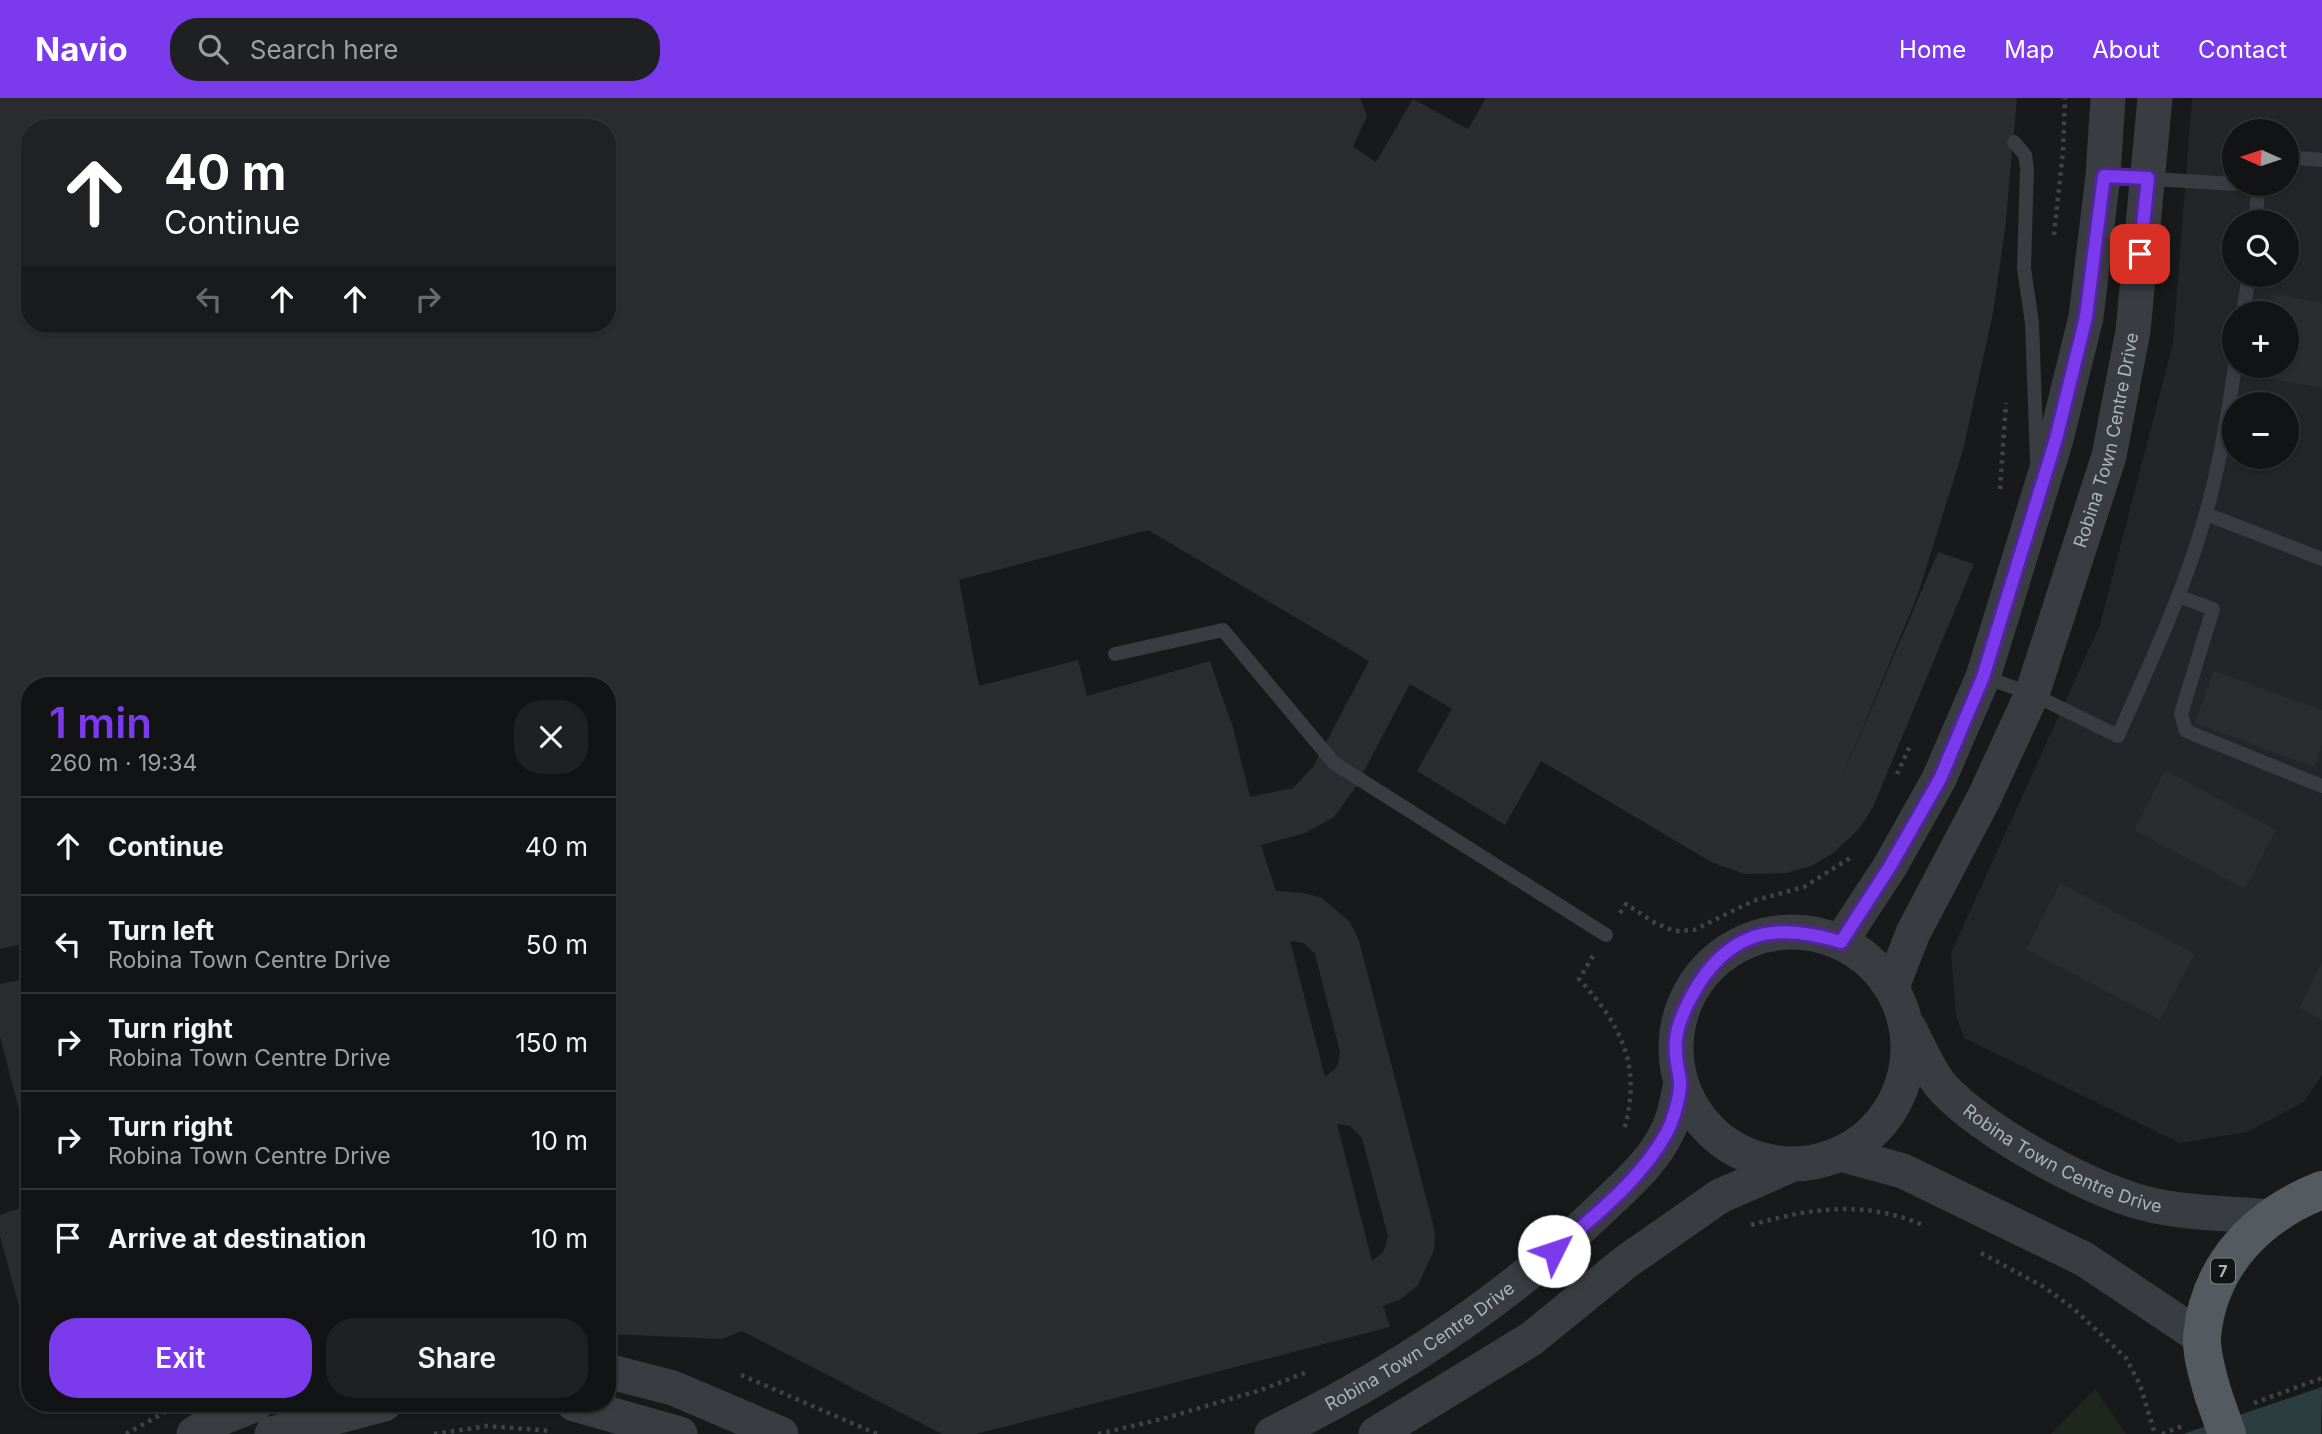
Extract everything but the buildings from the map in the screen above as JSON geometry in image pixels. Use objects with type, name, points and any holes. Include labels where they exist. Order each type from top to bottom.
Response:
[{"type":"main road","name":"7","points":[[2227,1434],[2213,1394],[2202,1338],[2214,1291],[2225,1266],[2268,1217],[2295,1201],[2322,1190]]},
{"type":"street","points":[[1841,942],[1889,868],[1940,779],[1983,677],[2039,495],[2086,317],[2104,176],[2108,98]]},
{"type":"street","name":"Robina Town Centre Drive","points":[[1892,987],[1913,933],[1984,798],[2032,694],[2109,456],[2133,331],[2155,98]]},
{"type":"street","points":[[1774,931],[1808,932],[1841,942],[1870,960],[1892,987],[1905,1021],[1908,1061],[1896,1099],[1874,1131],[1841,1154],[1817,1162],[1791,1165],[1755,1159],[1723,1142],[1697,1117],[1681,1084],[1676,1037],[1691,997],[1714,960],[1742,941],[1774,931]]},
{"type":"street","name":"Robina Town Centre Drive","points":[[1905,1021],[1941,1085],[1960,1105],[2096,1188],[2157,1207],[2268,1217]]},
{"type":"street","name":"Robina Town Centre Drive","points":[[1272,1434],[1352,1395],[1499,1299],[1642,1170],[1668,1130],[1681,1084]]},
{"type":"street","points":[[1841,1154],[1903,1171],[2072,1252],[2202,1338]]},
{"type":"street","points":[[1376,1434],[1531,1339],[1627,1261],[1720,1196],[1791,1165]]},
{"type":"street","points":[[616,1373],[673,1388],[781,1434]]},
{"type":"street","points":[[194,1434],[214,1421],[236,1412]]},
{"type":"street","points":[[272,1434],[354,1412]]},
{"type":"street","points":[[567,1418],[680,1434]]},
{"type":"lane","points":[[2014,142],[2025,155],[2027,168],[2024,268],[2032,323],[2039,495]]},
{"type":"lane","points":[[2300,158],[2322,160]]},
{"type":"lane","points":[[2104,176],[2222,183]]},
{"type":"lane","points":[[1983,677],[2032,694],[2118,736],[2178,596],[2206,514],[2223,445],[2233,378]]},
{"type":"lane","points":[[2206,514],[2322,559]]},
{"type":"lane","points":[[2178,596],[2213,609],[2181,714],[2186,731],[2322,786]]},
{"type":"lane","points":[[1115,654],[1223,629],[1335,763],[1606,935]]},
{"type":"path","points":[[2024,268],[2043,267],[2052,254],[2063,152],[2064,98]]},
{"type":"path","points":[[2000,497],[2006,398]]},
{"type":"path","points":[[1891,785],[1915,736]]},
{"type":"path","points":[[1621,1139],[1628,1114],[1633,1076],[1611,1017],[1579,979],[1626,904],[1664,927],[1694,930],[1753,901],[1804,887],[1852,857]]},
{"type":"path","points":[[1740,1230],[1792,1213],[1825,1208],[1886,1212],[1934,1229]]},
{"type":"path","points":[[1977,1250],[2044,1287],[2074,1309],[2126,1358],[2140,1385],[2155,1434]]},
{"type":"path","points":[[1098,1434],[1249,1394],[1313,1370]]},
{"type":"path","points":[[2259,1401],[2322,1378]]},
{"type":"path","points":[[126,1434],[164,1412]]},
{"type":"path","points":[[434,1434],[487,1426],[510,1431],[567,1418]]},
{"type":"shaded area","points":[[2192,98],[2322,98],[2322,1075],[2304,1102],[2247,1132],[2180,1143],[1964,1038],[1956,1016],[1951,953],[2100,625],[2173,343]]},
{"type":"shaded area","points":[[2322,1387],[2321,1434],[2183,1434]]},
{"type":"shaded area","points":[[2095,1389],[2126,1434],[2051,1434]]},
{"type":"route","points":[[1554,1251],[1642,1170],[1668,1130],[1681,1084],[1676,1060],[1676,1037],[1691,997],[1714,960],[1742,941],[1774,931],[1808,932],[1841,942],[1889,868],[1940,779],[1983,677],[2056,439],[2086,317],[2104,176],[2148,178],[2140,254]]}]
